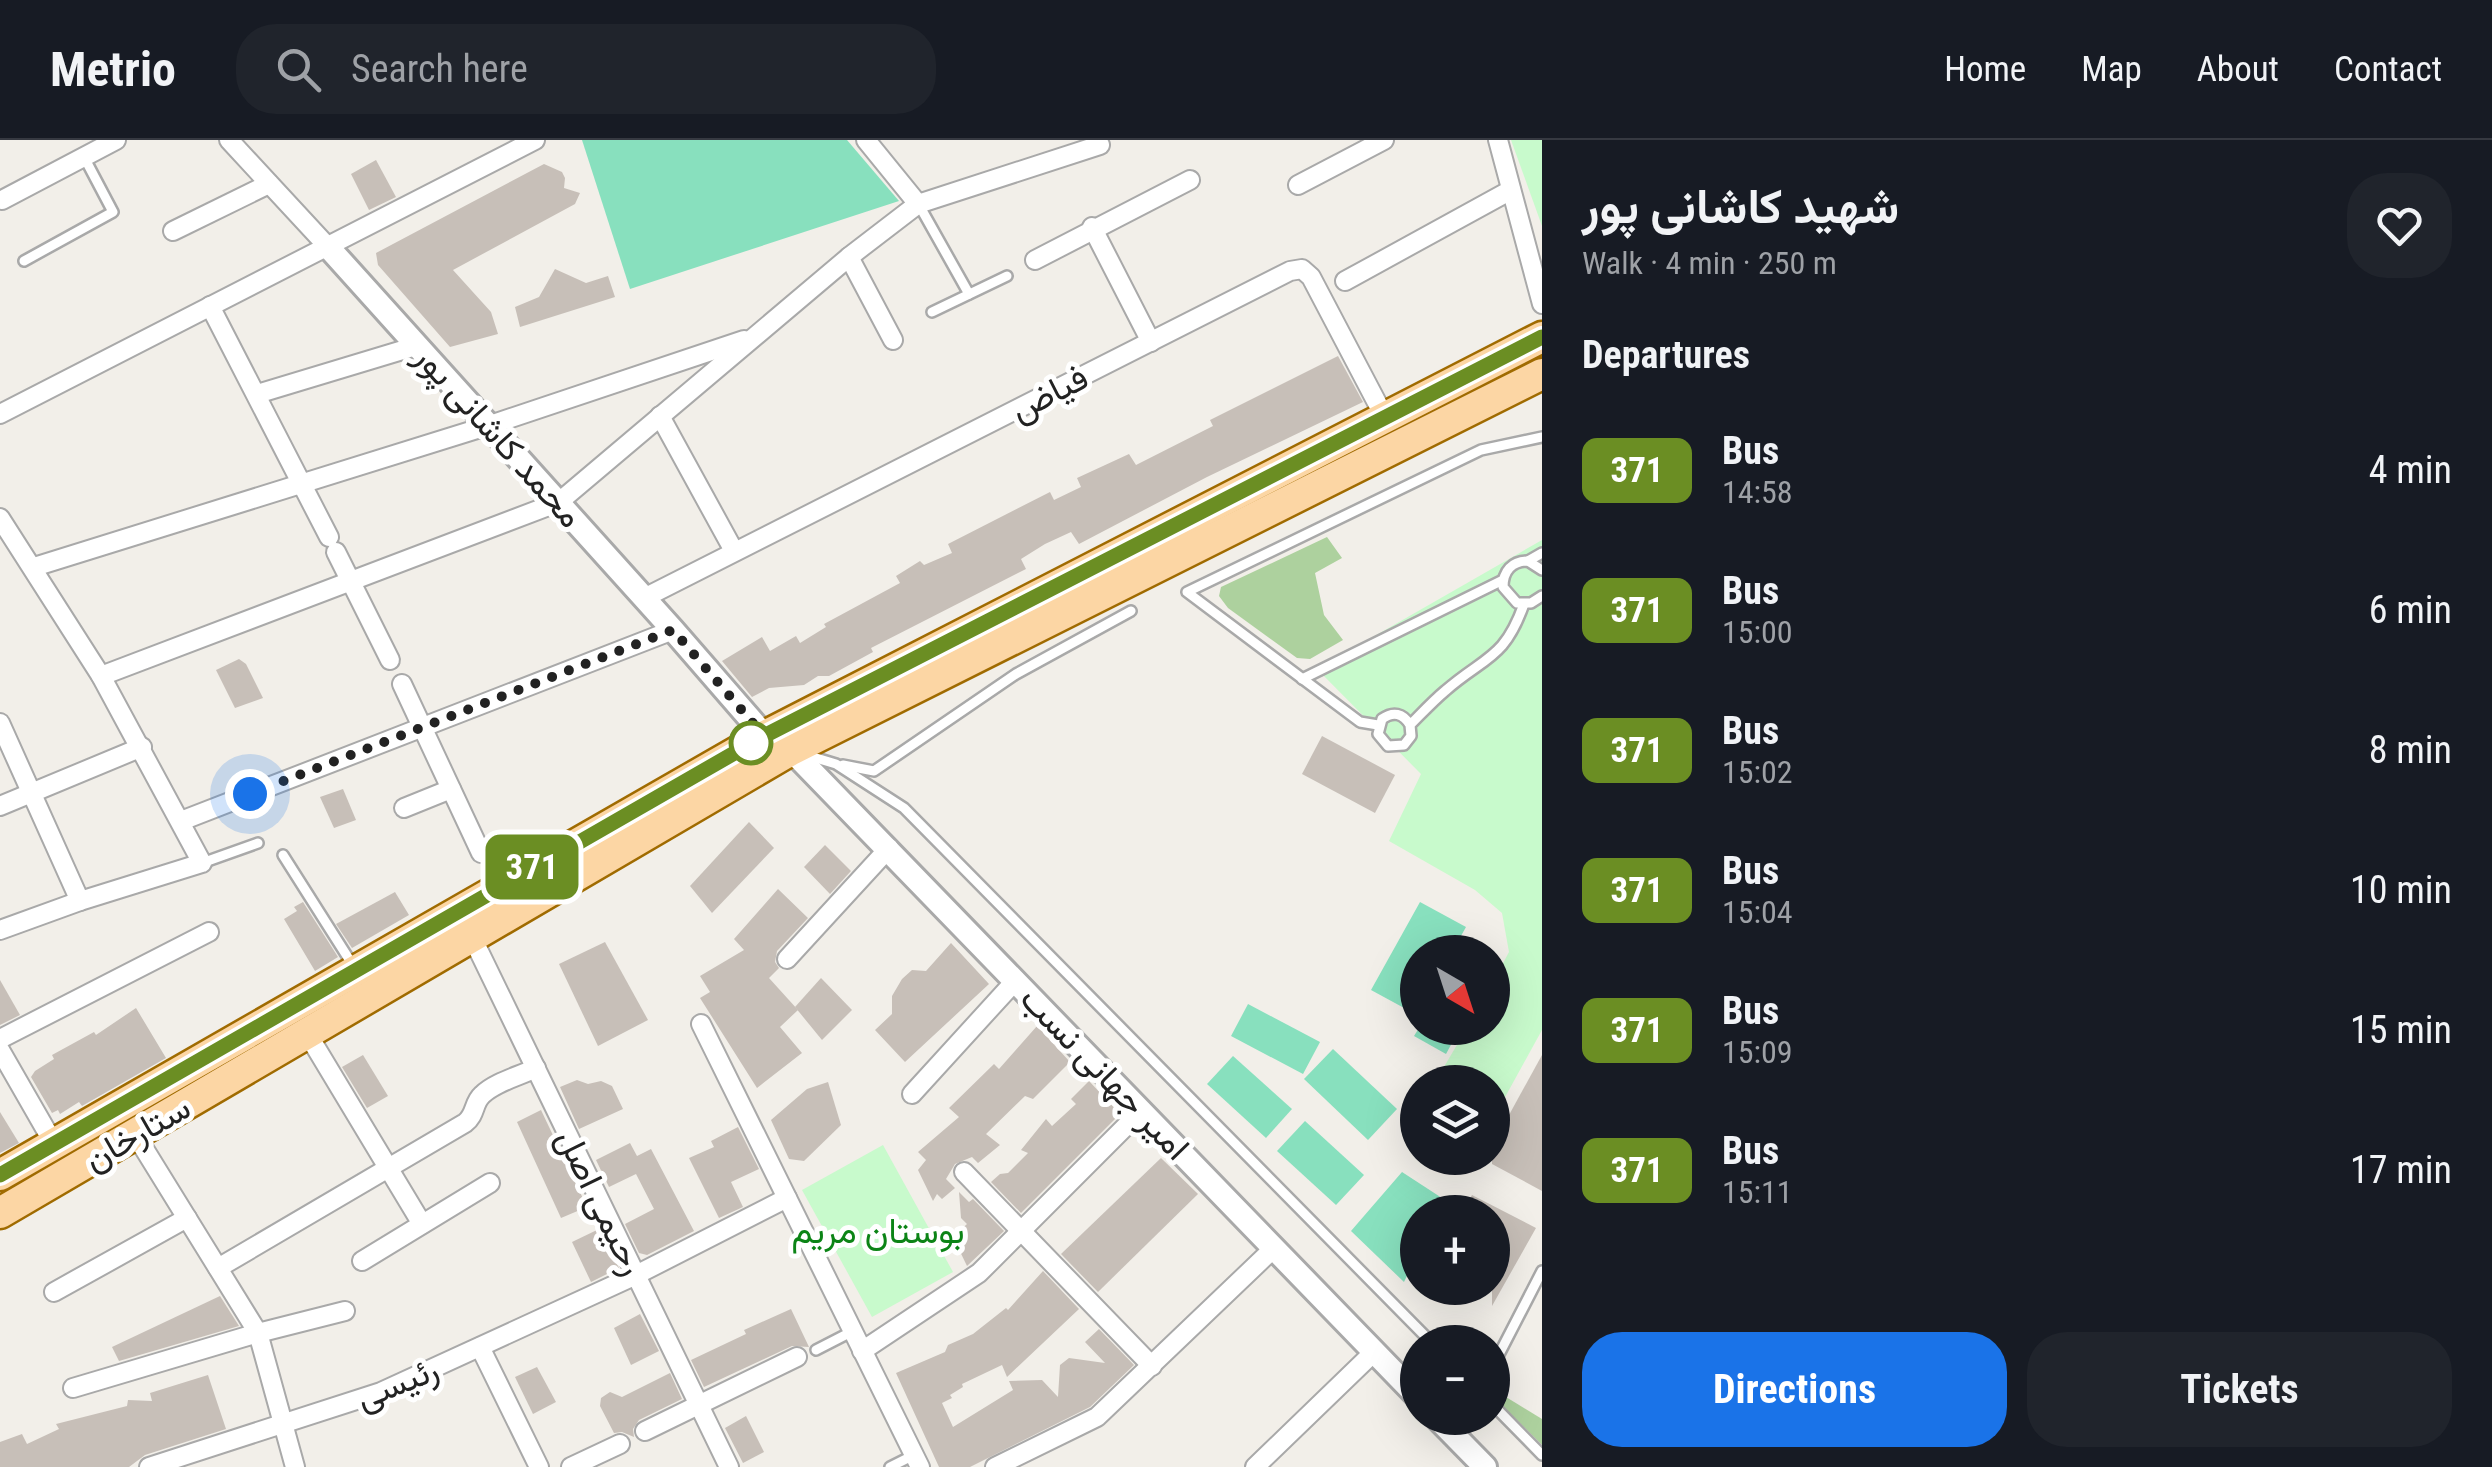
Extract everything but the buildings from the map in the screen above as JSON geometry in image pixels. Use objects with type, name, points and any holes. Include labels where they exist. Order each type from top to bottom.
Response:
[{"type":"main road","name":"ستارخان","points":[[0,1174],[355,970],[1542,337]]},
{"type":"main road","name":"ستارخان","points":[[0,1213],[472,937],[778,743],[1542,374]]},
{"type":"street","points":[[2,200],[116,140]]},
{"type":"street","name":"محمد کاشانی پور","points":[[229,140],[778,743]]},
{"type":"street","points":[[0,414],[329,248],[504,147],[535,140]]},
{"type":"street","points":[[1298,184],[1384,140]]},
{"type":"street","points":[[1498,140],[1542,304]]},
{"type":"street","points":[[871,141],[918,204]]},
{"type":"street","points":[[100,676],[559,502],[754,336],[918,204],[1100,145]]},
{"type":"street","points":[[1035,260],[1190,180]]},
{"type":"street","points":[[173,231],[269,184]]},
{"type":"street","points":[[1345,280],[1512,190]]},
{"type":"street","points":[[1092,228],[1152,342]]},
{"type":"street","points":[[848,258],[894,340]]},
{"type":"street","name":"فیاض","points":[[644,598],[1290,271],[1302,269],[1311,277],[1385,418]]},
{"type":"street","points":[[210,306],[390,660]]},
{"type":"street","points":[[34,567],[490,424],[754,336]]},
{"type":"street","points":[[257,394],[416,346]]},
{"type":"street","points":[[660,416],[734,551]]},
{"type":"street","points":[[0,518],[34,567],[142,747],[202,864],[0,930]]},
{"type":"street","points":[[181,821],[673,630]]},
{"type":"street","points":[[402,684],[481,854]]},
{"type":"street","points":[[0,724],[80,901]]},
{"type":"street","name":"امیر جهانی نسب","points":[[778,743],[888,848],[1400,1379]]},
{"type":"street","points":[[0,806],[142,747]]},
{"type":"street","points":[[404,808],[451,789]]},
{"type":"street","points":[[787,960],[888,848]]},
{"type":"street","points":[[0,1039],[209,932]]},
{"type":"street","name":"رحیمی اصل","points":[[472,937],[729,1467]]},
{"type":"street","points":[[912,1094],[1016,980]]},
{"type":"street","points":[[702,1024],[917,1461]]},
{"type":"street","points":[[307,1033],[422,1224]]},
{"type":"street","points":[[0,1050],[54,1144]]},
{"type":"street","points":[[218,1268],[471,1120],[485,1092],[536,1068]]},
{"type":"street","points":[[862,1350],[960,1288],[1022,1232],[1142,1110]]},
{"type":"street","points":[[135,1134],[258,1332],[296,1467]]},
{"type":"street","points":[[964,1172],[1152,1366]]},
{"type":"street","points":[[362,1260],[490,1182]]},
{"type":"street","name":"رئیسی","points":[[149,1467],[381,1392],[636,1274],[788,1198]]},
{"type":"street","points":[[54,1292],[188,1218]]},
{"type":"street","points":[[995,1467],[1097,1417],[1274,1248]]},
{"type":"street","points":[[72,1388],[345,1310]]},
{"type":"street","points":[[480,1347],[539,1467]]},
{"type":"street","points":[[1255,1467],[1374,1352]]},
{"type":"street","points":[[645,1430],[797,1357]]},
{"type":"street","points":[[1451,1435],[1473,1463]]},
{"type":"street","points":[[572,1467],[620,1444]]},
{"type":"lane","points":[[24,261],[113,212],[84,157]]},
{"type":"lane","points":[[918,204],[969,294]]},
{"type":"lane","points":[[932,312],[1006,276]]},
{"type":"lane","points":[[1378,726],[1360,722],[1186,592],[1481,450],[1542,437]]},
{"type":"lane","points":[[1302,679],[1503,580],[1515,563],[1542,553]]},
{"type":"lane","points":[[1528,561],[1542,570]]},
{"type":"lane","points":[[1503,580],[1510,599],[1524,604],[1542,596]]},
{"type":"lane","points":[[1410,725],[1403,716],[1392,714],[1382,718],[1378,726],[1380,739],[1393,748],[1408,741],[1410,725],[1446,690],[1499,652],[1516,627],[1524,604]]},
{"type":"lane","points":[[778,743],[836,764],[874,771],[1016,674],[1131,611]]},
{"type":"lane","points":[[836,764],[904,808],[1415,1325]]},
{"type":"lane","points":[[202,864],[258,843]]},
{"type":"lane","points":[[284,855],[355,970]]},
{"type":"lane","points":[[1510,1333],[1542,1272]]},
{"type":"lane","points":[[816,1350],[853,1331]]},
{"type":"lane","points":[[1510,1422],[1542,1454]]},
{"type":"lane","points":[[890,1467],[917,1461]]},
{"type":"green space","points":[[582,140],[847,140],[899,201],[630,289]]},
{"type":"green space","points":[[1511,140],[1542,140],[1542,226]]},
{"type":"green space","points":[[1327,537],[1342,558],[1315,573],[1324,615],[1343,640],[1310,659],[1297,658],[1228,608],[1219,596],[1221,587]]},
{"type":"green space","points":[[1542,540],[1542,1030],[1510,1088],[1510,1065],[1445,1065],[1457,1045],[1510,1045],[1510,935],[1506,935],[1502,913],[1475,890],[1389,841],[1421,774],[1317,669]]},
{"type":"green space","points":[[1420,902],[1466,927],[1462,935],[1402,935]]},
{"type":"green space","points":[[1400,938],[1400,1006],[1371,990]]},
{"type":"green space","points":[[1248,1004],[1320,1042],[1303,1074],[1231,1036]]},
{"type":"green space","points":[[1430,1045],[1451,1045],[1446,1054]]},
{"type":"green space","points":[[1333,1049],[1397,1109],[1368,1140],[1304,1079]]},
{"type":"green space","points":[[1233,1056],[1292,1109],[1266,1138],[1207,1084]]},
{"type":"green space","points":[[1305,1121],[1364,1175],[1336,1205],[1277,1151]]},
{"type":"green space","name":"بوستان مریم","points":[[883,1145],[953,1272],[872,1317],[802,1190]]},
{"type":"green space","points":[[1400,1174],[1437,1195],[1400,1195],[1400,1278],[1351,1231]]},
{"type":"green space","points":[[1510,1399],[1542,1419],[1542,1445],[1510,1413]]},
{"type":"bus line","name":"371","points":[[0,1175],[764,736],[1542,337]]},
{"type":"route","points":[[250,794],[673,630],[764,736],[751,743]]}]
